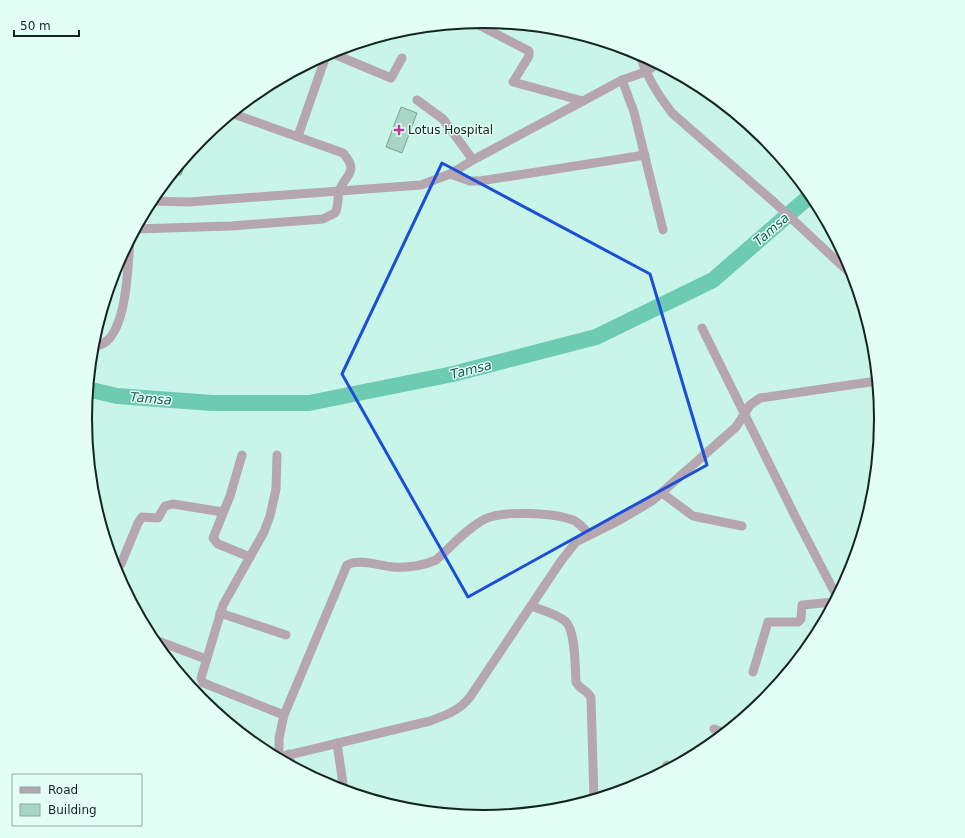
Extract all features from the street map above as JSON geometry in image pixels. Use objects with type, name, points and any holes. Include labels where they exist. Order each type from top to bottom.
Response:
[{"type":"street","points":[[485,28],[529,51],[529,56],[513,82],[583,101]]},
{"type":"street","points":[[338,56],[391,78],[402,58]]},
{"type":"street","points":[[298,136],[325,62]]},
{"type":"street","points":[[641,62],[645,72],[658,95],[672,113],[775,203],[843,267]]},
{"type":"street","points":[[158,201],[188,202],[421,185],[450,174],[473,160],[622,80],[645,72],[653,67]]},
{"type":"street","points":[[622,80],[630,96],[663,230]]},
{"type":"street","points":[[417,100],[443,119],[473,160]]},
{"type":"street","points":[[141,229],[212,227],[324,219],[335,214],[338,206],[339,191],[348,178],[350,164],[349,159],[343,153],[237,115]]},
{"type":"street","points":[[450,174],[470,181],[480,181],[645,155]]},
{"type":"street","points":[[99,346],[108,340],[118,323],[126,294],[129,252]]},
{"type":"street","points":[[702,328],[834,590]]},
{"type":"street","points":[[284,756],[430,721],[453,712],[463,706],[576,542],[589,534],[620,520],[652,501],[736,427],[750,405],[760,398],[872,382]]},
{"type":"street","points":[[242,455],[223,512],[213,534],[214,541],[250,557]]},
{"type":"street","points":[[277,455],[277,479],[268,524],[225,600],[201,678],[203,683],[284,715]]},
{"type":"street","points":[[662,493],[693,516],[742,526]]},
{"type":"street","points":[[121,564],[138,522],[142,517],[158,518],[165,506],[173,504],[223,512]]},
{"type":"street","points":[[278,752],[279,738],[284,715],[344,570],[351,563],[405,567],[430,563],[436,560],[475,525],[487,518],[502,515],[543,515],[565,518],[577,522],[589,534]]},
{"type":"street","points":[[753,672],[768,622],[798,622],[801,619],[802,605],[827,603]]},
{"type":"street","points":[[531,606],[565,621],[571,631],[576,682],[578,686],[589,694],[591,698],[594,794]]},
{"type":"street","points":[[220,613],[286,634]]},
{"type":"street","points":[[162,642],[206,659]]},
{"type":"street","points":[[714,729],[718,731]]},
{"type":"street","points":[[337,743],[343,784]]},
{"type":"street","points":[[289,754],[290,760]]},
{"type":"highlighted area","points":[[442,163],[650,274],[707,465],[468,597],[342,374]]},
{"type":"building","points":[[401,107],[417,113],[402,153],[386,147]]},
{"type":"building","points":[[184,167],[181,175],[177,175]]},
{"type":"waterway","name":"Tamsa","points":[[92,390],[117,396],[212,403],[309,403],[453,374],[596,337],[713,280],[806,199]]},
{"type":"place","name":"Lotus Hospital","points":[[399,130]]}]
